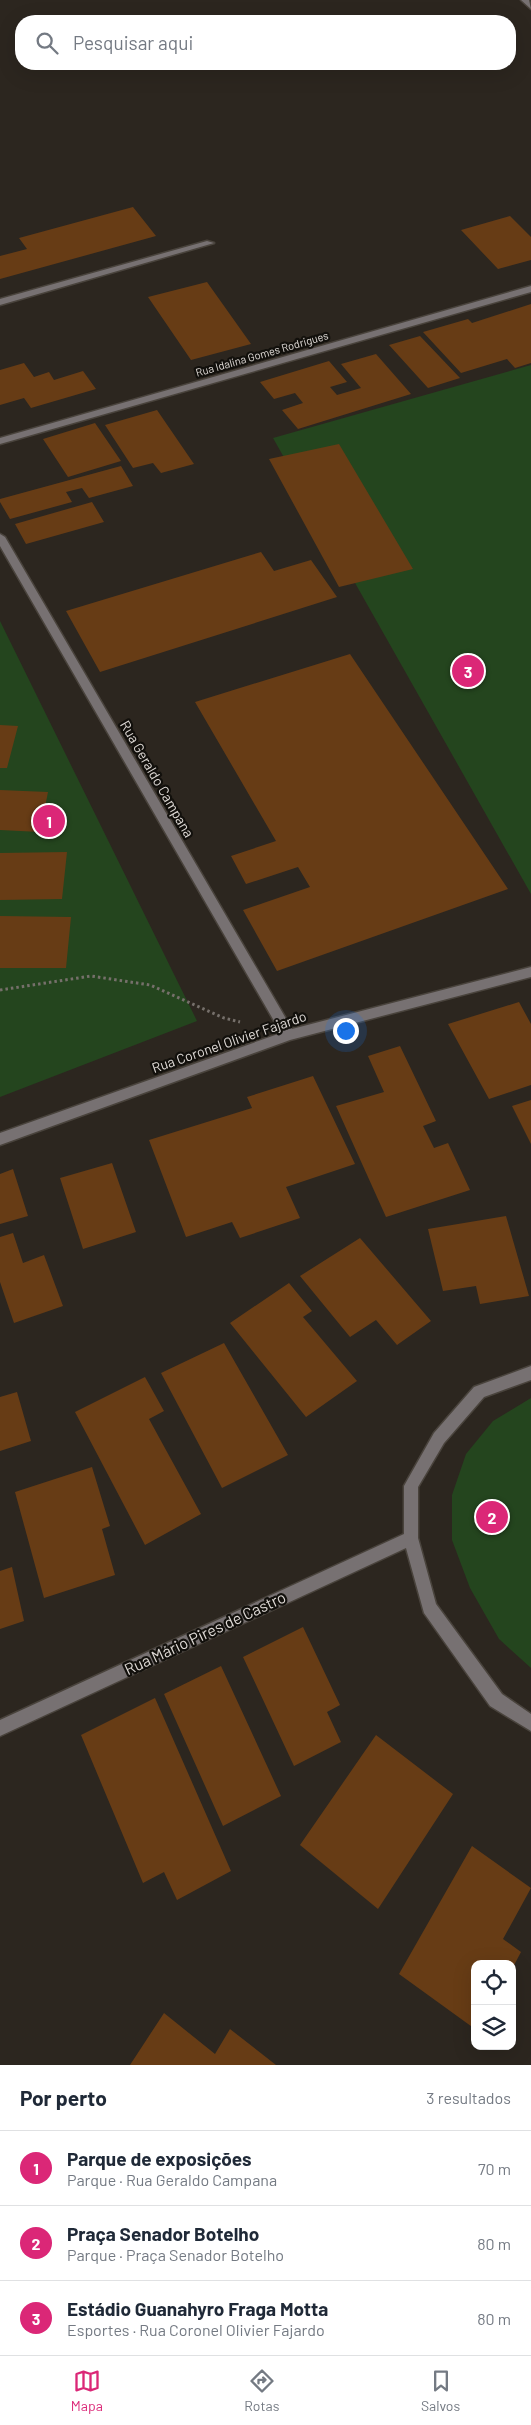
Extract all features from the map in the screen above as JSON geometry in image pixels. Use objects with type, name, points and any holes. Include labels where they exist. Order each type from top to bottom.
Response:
[{"type":"street","points":[[525,0],[531,7]]},
{"type":"street","points":[[0,302],[210,243]]},
{"type":"street","name":"Rua Idalina Gomes Rodrigues","points":[[0,441],[531,289]]},
{"type":"street","name":"Rua Geraldo Campana","points":[[0,537],[289,1035]]},
{"type":"street","name":"Rua Coronel Olivier Fajardo","points":[[0,1139],[289,1035],[531,972]]},
{"type":"street","points":[[531,1373],[479,1392],[439,1438],[411,1486],[410,1538],[429,1608],[496,1700],[531,1723]]},
{"type":"street","name":"Rua Mário Pires de Castro","points":[[0,1728],[410,1538]]},
{"type":"path","points":[[0,990],[91,976],[150,985],[224,1018],[289,1035]]},
{"type":"green space","points":[[531,365],[531,894],[273,438]]},
{"type":"green space","points":[[0,621],[197,1021],[0,1097]]},
{"type":"green space","points":[[531,1398],[531,1668],[499,1639],[470,1588],[452,1540],[452,1495],[466,1454],[493,1421]]},
{"type":"building","points":[[133,207],[156,236],[0,279],[0,256],[27,249],[19,238]]},
{"type":"building","points":[[510,216],[531,237],[531,260],[498,269],[461,230]]},
{"type":"building","points":[[207,282],[251,344],[191,360],[148,297]]},
{"type":"building","points":[[531,304],[531,363],[515,368],[507,359],[461,373],[423,332],[468,319],[472,323]]},
{"type":"building","points":[[420,336],[460,378],[428,388],[389,345]]},
{"type":"building","points":[[376,354],[411,394],[298,429],[282,410],[303,403],[295,393],[274,399],[260,382],[329,361],[347,382],[330,387],[337,395],[361,388],[341,364]]},
{"type":"building","points":[[24,363],[34,377],[49,372],[54,380],[83,371],[96,389],[31,408],[24,398],[0,405],[0,370]]},
{"type":"building","points":[[157,410],[194,464],[161,473],[153,463],[133,468],[105,425]]},
{"type":"building","points":[[95,423],[121,461],[68,477],[43,439]]},
{"type":"building","points":[[339,444],[413,569],[339,587],[269,459]]},
{"type":"building","points":[[121,466],[133,486],[89,498],[82,488],[66,492],[72,502],[10,519],[0,502],[0,499]]},
{"type":"building","points":[[92,502],[104,522],[26,544],[15,524]]},
{"type":"building","points":[[261,552],[274,571],[311,560],[337,597],[100,672],[66,611]]},
{"type":"building","points":[[350,654],[508,889],[277,971],[243,910],[310,887],[298,867],[246,884],[231,856],[276,841],[195,702]]},
{"type":"building","points":[[0,725],[18,726],[7,768],[0,768]]},
{"type":"building","points":[[0,790],[48,792],[40,832],[0,830]]},
{"type":"building","points":[[67,852],[62,899],[0,900],[0,853]]},
{"type":"building","points":[[0,916],[71,917],[66,968],[0,968]]},
{"type":"building","points":[[519,1002],[531,1024],[531,1085],[489,1099],[448,1024]]},
{"type":"building","points":[[400,1046],[436,1121],[423,1126],[434,1148],[448,1143],[470,1190],[386,1217],[336,1106],[384,1092],[368,1056]]},
{"type":"building","points":[[313,1076],[355,1164],[286,1187],[300,1218],[240,1238],[232,1222],[186,1237],[149,1140],[252,1108],[247,1097]]},
{"type":"building","points":[[531,1100],[531,1144],[512,1106]]},
{"type":"building","points":[[112,1163],[136,1232],[83,1249],[60,1178]]},
{"type":"building","points":[[13,1169],[28,1216],[0,1224],[0,1174]]},
{"type":"building","points":[[506,1216],[529,1296],[480,1304],[476,1286],[443,1291],[428,1229]]},
{"type":"building","points":[[13,1233],[23,1263],[44,1255],[63,1306],[14,1323],[0,1282],[0,1237]]},
{"type":"building","points":[[360,1238],[431,1321],[397,1345],[376,1320],[350,1337],[300,1276]]},
{"type":"building","points":[[289,1283],[312,1311],[303,1317],[357,1381],[306,1417],[230,1323]]},
{"type":"building","points":[[224,1343],[288,1455],[222,1488],[161,1373]]},
{"type":"building","points":[[145,1377],[164,1411],[149,1419],[201,1514],[145,1545],[75,1412]]},
{"type":"building","points":[[17,1392],[31,1441],[0,1451],[0,1397]]},
{"type":"building","points":[[92,1467],[110,1526],[102,1529],[115,1575],[44,1598],[15,1492]]},
{"type":"building","points":[[12,1567],[24,1621],[0,1629],[0,1571]]},
{"type":"building","points":[[303,1627],[340,1705],[327,1712],[341,1742],[294,1766],[243,1657]]},
{"type":"building","points":[[221,1666],[281,1796],[223,1826],[164,1694]]},
{"type":"building","points":[[155,1698],[231,1871],[177,1900],[164,1872],[143,1883],[81,1735]]},
{"type":"building","points":[[376,1735],[453,1794],[378,1909],[300,1845]]},
{"type":"building","points":[[472,1846],[531,1888],[503,1939],[521,1952],[516,1961],[471,1960],[471,2026],[399,1974]]},
{"type":"building","points":[[164,2013],[215,2054],[230,2029],[276,2065],[130,2065]]},
{"type":"place","name":"Estádio Guanahyro Fraga Motta","points":[[468,671]]},
{"type":"place","name":"Parque de exposições","points":[[49,821]]},
{"type":"place","name":"Praça Senador Botelho","points":[[492,1517]]}]
